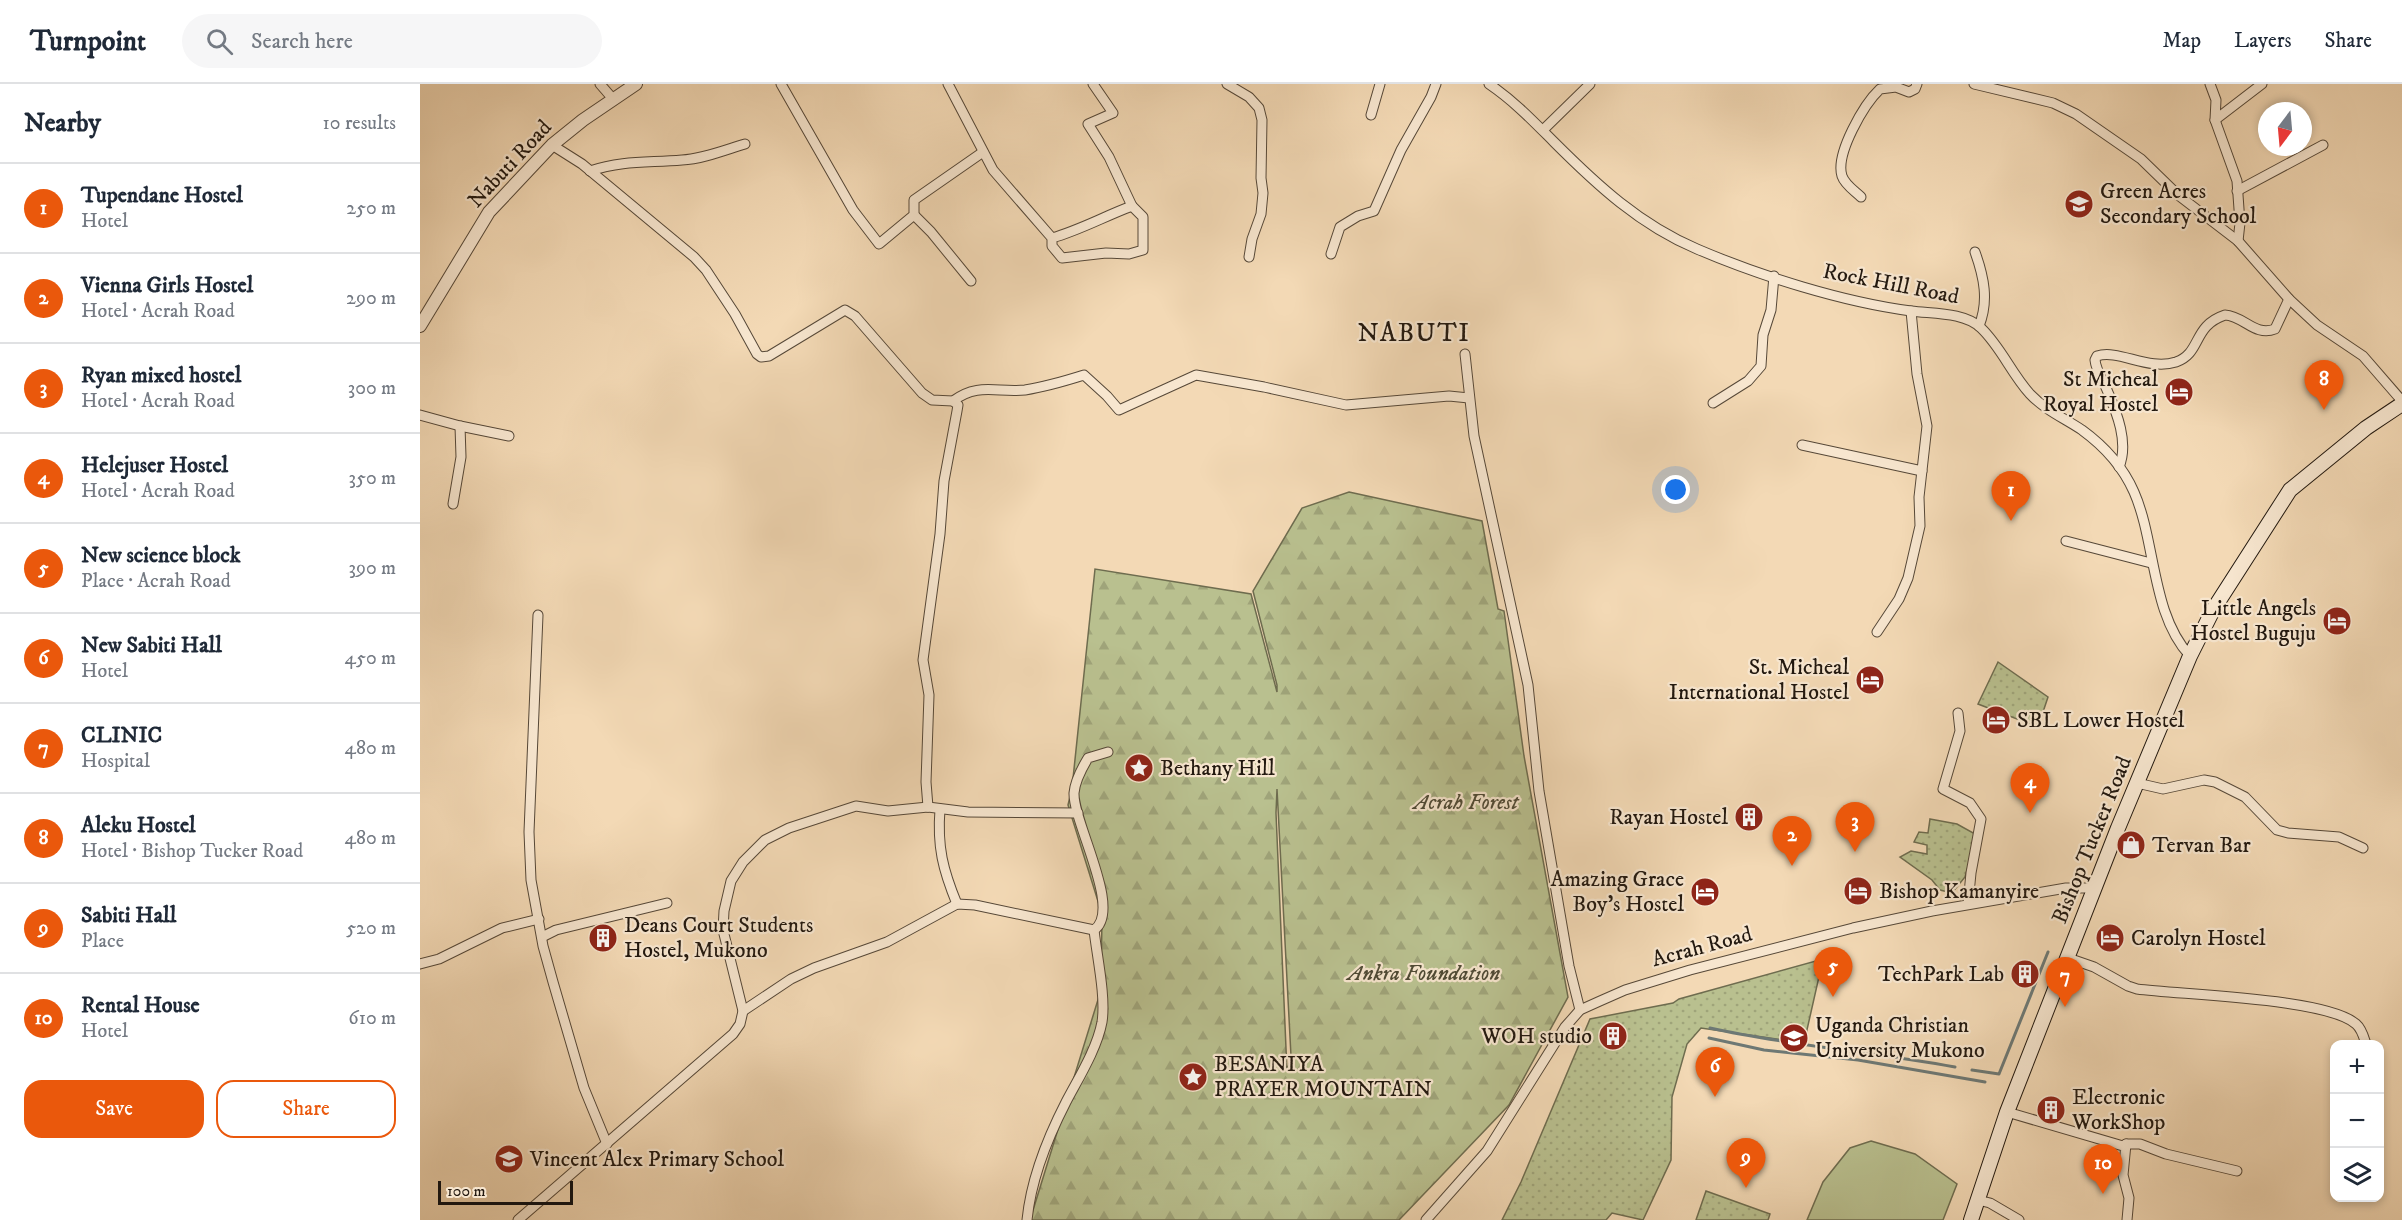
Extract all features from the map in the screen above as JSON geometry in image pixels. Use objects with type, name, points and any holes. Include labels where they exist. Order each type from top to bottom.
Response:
[{"type":"main road","name":"Bishop Tucker Road","points":[[1971,1220],[2007,1112],[2095,888],[2190,656],[2213,610],[2290,490],[2402,402]]},
{"type":"street","points":[[600,84],[613,99]]},
{"type":"street","name":"Nabuti Road","points":[[420,326],[489,212],[552,145],[583,120],[636,84]]},
{"type":"street","points":[[781,84],[848,201],[879,244],[914,215]]},
{"type":"street","points":[[948,84],[993,170],[1052,238],[1052,246],[1062,258],[1106,253],[1129,254],[1143,250],[1143,217],[1132,206],[1109,157],[1088,124],[1113,113],[1094,84]]},
{"type":"street","points":[[1227,84],[1249,97],[1259,108],[1262,120],[1263,193],[1261,214],[1252,238],[1249,257]]},
{"type":"street","points":[[1371,115],[1380,84]]},
{"type":"street","points":[[1331,254],[1340,227],[1358,216],[1374,211],[1401,150],[1431,98],[1436,84]]},
{"type":"street","name":"Rock Hill Road","points":[[1489,84],[1530,116],[1619,204],[1668,236],[1698,250],[1834,295],[1911,311],[1965,318],[1979,326],[1998,348],[2031,395],[2099,443],[2119,467],[2141,511],[2151,563],[2174,631],[2190,656]]},
{"type":"street","points":[[1543,130],[1590,84]]},
{"type":"street","points":[[1861,197],[1845,182],[1842,176],[1840,165],[1846,143],[1866,107],[1880,89],[1896,87],[1909,92],[1915,89],[1917,84]]},
{"type":"street","points":[[1974,84],[2053,103],[2076,114],[2141,159],[2178,195],[2238,241],[2289,299],[2317,325],[2362,356],[2387,381],[2402,402]]},
{"type":"street","points":[[2210,84],[2216,100],[2215,120],[2237,181],[2240,223],[2238,241]]},
{"type":"street","points":[[2215,120],[2262,84]]},
{"type":"street","points":[[590,171],[610,164],[632,161],[684,160],[745,144]]},
{"type":"street","points":[[552,145],[590,171],[694,257],[706,270],[761,357],[770,356],[845,310],[855,316],[922,393],[932,400],[953,401],[958,405],[944,481],[940,534],[923,660],[929,695],[926,782],[928,807]]},
{"type":"street","points":[[2237,190],[2323,145]]},
{"type":"street","points":[[971,281],[914,215],[914,200],[983,152]]},
{"type":"street","points":[[1052,238],[1132,206]]},
{"type":"street","points":[[1976,252],[1983,273],[1985,296],[1985,312],[1979,326]]},
{"type":"street","points":[[1713,403],[1748,381],[1761,366],[1763,335],[1771,310],[1774,276]]},
{"type":"street","points":[[2119,467],[2124,451],[2124,441],[2109,393],[2095,364],[2097,356],[2106,355],[2151,364],[2177,361],[2188,355],[2201,331],[2216,318],[2230,315],[2260,331],[2275,330],[2289,299]]},
{"type":"street","points":[[1877,632],[1899,599],[1915,553],[1920,526],[1922,471],[1927,426],[1917,374],[1911,311]]},
{"type":"street","points":[[1465,354],[1469,398],[1492,526],[1528,685],[1539,791],[1569,966],[1580,1010]]},
{"type":"street","points":[[953,401],[965,392],[973,390],[1024,390],[1084,375],[1119,410],[1196,375],[1346,405],[1449,396],[1469,398]]},
{"type":"street","points":[[420,415],[509,436]]},
{"type":"street","points":[[453,504],[461,457],[460,426]]},
{"type":"street","points":[[1802,445],[1922,471]]},
{"type":"street","points":[[2066,541],[2151,563]]},
{"type":"street","points":[[538,615],[529,852],[531,880],[542,937],[584,1088],[607,1144]]},
{"type":"street","points":[[1958,713],[1960,731],[1943,789],[1970,803],[1981,819],[1968,904]]},
{"type":"street","points":[[1094,930],[1102,922],[1104,910],[1074,792],[1081,769],[1088,758],[1108,752]]},
{"type":"street","points":[[2137,783],[2163,789],[2204,780],[2215,782],[2245,797],[2277,830],[2339,837],[2363,848]]},
{"type":"street","points":[[518,1220],[733,1034],[740,1024],[743,1011],[723,930],[723,919],[731,881],[756,847],[765,840],[789,828],[856,806],[888,811],[928,807],[968,812],[1078,813]]},
{"type":"street","points":[[940,809],[938,828],[941,860],[957,904]]},
{"type":"street","name":"Acrah Road","points":[[1426,1220],[1487,1150],[1565,1027],[1580,1010],[1625,990],[1690,970],[1853,928],[1968,904],[2066,888],[2095,888]]},
{"type":"street","points":[[542,937],[556,930],[667,903]]},
{"type":"street","points":[[743,1011],[791,978],[887,942],[957,904],[975,905],[1094,930]]},
{"type":"street","points":[[420,964],[439,959],[502,928],[539,919]]},
{"type":"street","points":[[1027,1220],[1030,1194],[1039,1166],[1064,1105],[1088,1060],[1102,1023],[1101,990],[1094,930]]},
{"type":"street","points":[[2068,958],[2094,967],[2138,989],[2278,1002],[2339,1016],[2356,1024],[2365,1040]]},
{"type":"street","points":[[2007,1112],[2123,1146],[2140,1144],[2166,1154],[2238,1171]]},
{"type":"street","points":[[2126,1144],[2123,1175],[2129,1198],[2127,1220]]},
{"type":"street","points":[[1978,1200],[1990,1203],[2019,1220]]},
{"type":"green space","points":[[1349,492],[1482,521],[1498,609],[1504,611],[1524,756],[1568,997],[1509,1105],[1399,1220],[1030,1220],[1101,990],[1102,914],[1068,805],[1072,788],[1095,569],[1251,594],[1277,692],[1253,591],[1302,508]],"holes":[[[1277,789],[1291,1056],[1287,1072],[1276,813]]]},
{"type":"green space","points":[[1998,662],[2048,697],[2038,727],[1978,704]]},
{"type":"green space","points":[[1930,819],[1957,824],[1977,835],[1965,877],[1952,893],[1940,890],[1932,880],[1900,857],[1911,851],[1927,854],[1927,845],[1914,842],[1919,832],[1928,833]]},
{"type":"green space","points":[[1823,959],[1804,1043],[1701,1028],[1687,1044],[1672,1097],[1671,1160],[1643,1220],[1612,1213],[1606,1220],[1502,1220],[1521,1182],[1590,1019],[1673,1003],[1679,999]]},
{"type":"green space","points":[[1871,1141],[1915,1154],[1957,1184],[1943,1220],[1807,1220],[1823,1182],[1850,1148]]},
{"type":"green space","points":[[1706,1191],[1770,1214],[1768,1220],[1696,1220]]},
{"type":"waterway","points":[[1972,1070],[1999,1074],[2048,952]]},
{"type":"waterway","points":[[1710,1028],[1771,1040],[1955,1067]]},
{"type":"waterway","points":[[1709,1038],[1764,1050],[1858,1060],[1985,1082]]},
{"type":"place","name":"Green Acres Secondary School","points":[[2079,204]]},
{"type":"place","name":"St Micheal Royal Hostel","points":[[2179,392]]},
{"type":"place","name":"Aleku Hostel","points":[[2324,410]]},
{"type":"place","name":"Tupendane Hostel","points":[[2011,521]]},
{"type":"place","name":"Little Angels Hostel Buguju","points":[[2337,621]]},
{"type":"place","name":"St. Micheal International Hostel","points":[[1870,680]]},
{"type":"place","name":"SBL Lower Hostel","points":[[1996,720]]},
{"type":"place","name":"Bethany Hill","points":[[1139,768]]},
{"type":"place","name":"Helejuser Hostel","points":[[2030,813]]},
{"type":"place","name":"Rayan Hostel","points":[[1749,817]]},
{"type":"place","name":"Tervan Bar","points":[[2131,845]]},
{"type":"place","name":"Ryan mixed hostel","points":[[1855,852]]},
{"type":"place","name":"Vienna Girls Hostel","points":[[1792,866]]},
{"type":"place","name":"Bishop Kamanyire","points":[[1858,891]]},
{"type":"place","name":"Amazing Grace Boy's Hostel","points":[[1705,892]]},
{"type":"place","name":"Deans Court Students Hostel, Mukono","points":[[603,938]]},
{"type":"place","name":"Carolyn Hostel","points":[[2110,938]]},
{"type":"place","name":"TechPark Lab","points":[[2025,974]]},
{"type":"place","name":"New science block","points":[[1833,997]]},
{"type":"place","name":"CLINIC","points":[[2065,1007]]},
{"type":"place","name":"WOH studio","points":[[1613,1036]]},
{"type":"place","name":"Uganda Christian University Mukono","points":[[1794,1038]]},
{"type":"place","name":"BESANIYA PRAYER MOUNTAIN","points":[[1193,1077]]},
{"type":"place","name":"New Sabiti Hall","points":[[1715,1097]]},
{"type":"place","name":"Electronic WorkShop","points":[[2051,1110]]},
{"type":"place","name":"Vincent Alex Primary School","points":[[509,1159]]},
{"type":"place","name":"Sabiti Hall","points":[[1746,1188]]},
{"type":"place","name":"Rental House","points":[[2103,1194]]},
{"type":"district","name":"NABUTI","points":[[1414,333]]},
{"type":"park label","name":"Acrah Forest","points":[[1466,802]]},
{"type":"park label","name":"Ankra Foundation","points":[[1424,973]]}]
